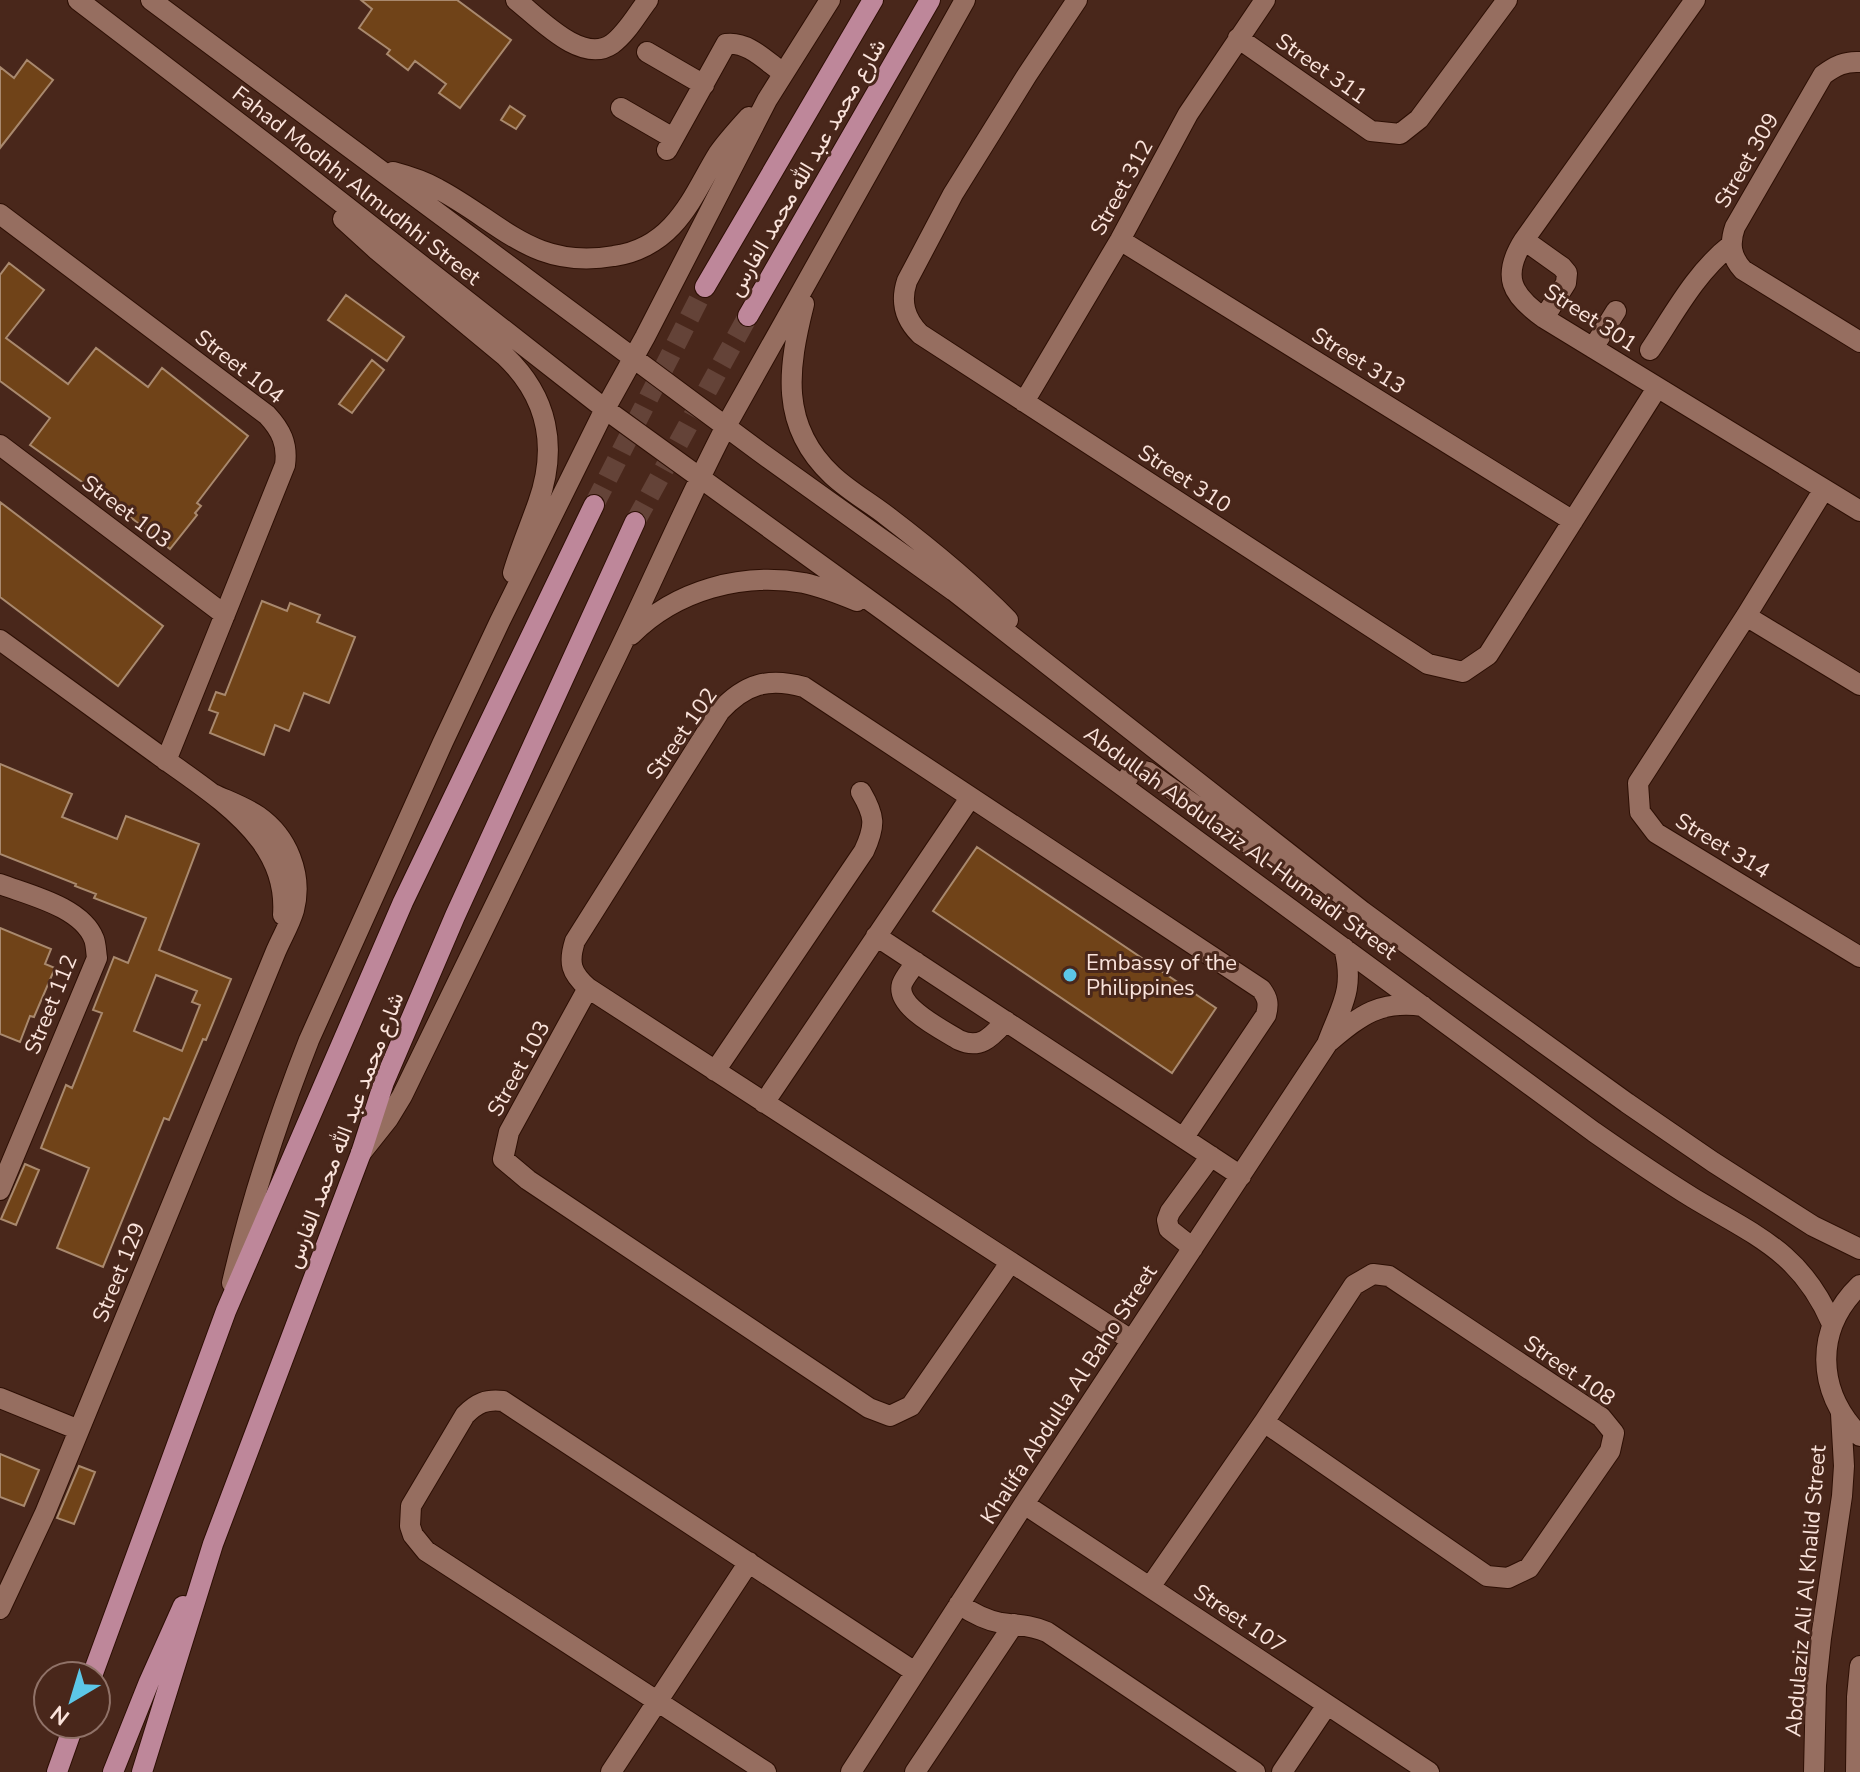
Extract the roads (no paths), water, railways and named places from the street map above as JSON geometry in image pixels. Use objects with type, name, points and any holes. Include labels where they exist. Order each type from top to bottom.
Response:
[{"type":"main road","name":"شارع محمد عبد الله محمد الفارس","points":[[705,287],[873,0]]},
{"type":"main road","name":"شارع محمد عبد الله محمد الفارس","points":[[748,316],[930,0]]},
{"type":"main road","name":"شارع محمد عبد الله محمد الفارس","points":[[98,1660],[226,1311],[403,902],[594,505]]},
{"type":"main road","name":"شارع محمد عبد الله محمد الفارس","points":[[142,1772],[213,1544],[361,1153],[384,1082],[455,916],[635,522]]},
{"type":"main road","points":[[113,1772],[177,1618],[213,1544]]},
{"type":"main road","points":[[57,1772],[68,1740]]},
{"type":"street","name":"Fahad Modhhi Almudhhi Street","points":[[78,0],[605,409]]},
{"type":"street","name":"Fahad Modhhi Almudhhi Street","points":[[151,0],[634,358]]},
{"type":"street","points":[[516,0],[573,45],[588,50],[601,50],[612,44],[648,0]]},
{"type":"street","points":[[226,1311],[261,1175],[292,1084],[387,865],[500,621],[605,409],[767,100],[830,0]]},
{"type":"street","points":[[361,1153],[402,1096],[726,426],[965,0]]},
{"type":"street","name":"Street 310","points":[[1077,0],[953,194],[904,290],[908,319],[920,334],[1428,664],[1463,672],[1488,655],[1657,388]]},
{"type":"street","name":"Street 312","points":[[1024,402],[1120,240],[1188,114],[1265,0]]},
{"type":"street","name":"Street 311","points":[[1238,38],[1371,131],[1400,134],[1419,119],[1507,0]]},
{"type":"street","name":"Street 301","points":[[1695,0],[1524,240],[1513,262],[1511,274],[1514,286],[1527,306],[1544,318],[1860,511]]},
{"type":"street","points":[[621,108],[670,144],[726,44],[748,48],[783,73]]},
{"type":"street","points":[[647,52],[704,85]]},
{"type":"street","name":"Street 309","points":[[1731,245],[1735,227],[1823,75],[1833,67],[1859,57]]},
{"type":"street","points":[[377,168],[437,188],[520,242],[540,251],[579,259],[620,255],[648,245],[673,225],[727,143],[767,100]]},
{"type":"street","points":[[278,153],[330,208],[519,369],[538,400],[548,435],[547,468],[500,621]]},
{"type":"street","name":"Street 104","points":[[0,214],[267,415],[279,429],[285,447],[285,465],[166,761]]},
{"type":"street","name":"Street 313","points":[[1120,240],[1573,521]]},
{"type":"street","points":[[1524,240],[1567,273],[1566,283],[1544,318]]},
{"type":"street","points":[[1731,245],[1733,255],[1743,270],[1860,342]]},
{"type":"street","points":[[1650,350],[1700,275],[1731,245]]},
{"type":"street","points":[[811,276],[797,330],[791,372],[793,405],[798,421],[821,464],[990,601],[1048,664]]},
{"type":"street","points":[[1593,348],[1616,311]]},
{"type":"street","name":"Abdullah Abdulaziz Al-Humaidi Street","points":[[634,358],[954,591],[1362,911],[1627,1103],[1813,1226],[1860,1249]]},
{"type":"street","name":"Abdullah Abdulaziz Al-Humaidi Street","points":[[605,409],[1606,1140],[1664,1180],[1772,1245],[1802,1272],[1832,1324]]},
{"type":"street","name":"Street 103","points":[[0,445],[225,615]]},
{"type":"street","name":"Street 314","points":[[1824,489],[1638,783],[1640,812],[1656,833],[1860,957]]},
{"type":"street","points":[[622,643],[656,613],[675,602],[696,592],[739,581],[762,579],[807,584],[887,613]]},
{"type":"street","points":[[1746,616],[1860,685]]},
{"type":"street","name":"Street 129","points":[[0,640],[213,794],[247,809],[270,825],[292,861],[296,876],[295,907],[290,921],[45,1513],[1,1604]]},
{"type":"street","name":"Street 102","points":[[588,988],[572,968],[570,956],[575,941],[720,711],[733,697],[749,688],[767,682],[786,682],[804,687],[1261,989],[1267,997],[1266,1015],[1184,1137]]},
{"type":"street","points":[[1123,786],[1131,773],[1140,770],[1148,772],[1284,867],[1362,911]]},
{"type":"street","points":[[715,1071],[864,851],[873,828],[870,808],[861,792]]},
{"type":"street","points":[[764,1103],[970,798]]},
{"type":"street","name":"Street 112","points":[[0,884],[70,911],[85,924],[94,939],[97,958],[0,1190]]},
{"type":"street","points":[[876,936],[1241,1176]]},
{"type":"street","name":"Khalifa Abdulla Al Baho Street","points":[[851,1772],[1327,1044],[1348,990],[1348,962],[1344,948]]},
{"type":"street","points":[[916,962],[903,983],[902,997],[911,1008],[959,1040],[973,1044],[987,1041],[1006,1021]]},
{"type":"street","points":[[588,988],[1131,1340]]},
{"type":"street","name":"Street 103","points":[[588,988],[509,1132],[503,1159],[528,1180],[869,1408],[890,1416],[911,1406],[1010,1263]]},
{"type":"street","name":"Khalifa Abdulla Al Baho Street","points":[[1327,1044],[1368,1012],[1393,1005],[1425,1007]]},
{"type":"street","points":[[1193,1248],[1169,1229],[1167,1220],[1211,1156]]},
{"type":"street","name":"Street 108","points":[[1150,1587],[1354,1285],[1373,1274],[1389,1276],[1601,1417],[1614,1433],[1610,1451],[1529,1568],[1508,1578],[1487,1576],[1264,1422]]},
{"type":"street","points":[[1860,1285],[1848,1296],[1832,1324],[1827,1337],[1826,1364],[1830,1390],[1841,1414],[1860,1436]]},
{"type":"street","points":[[0,1398],[79,1430]]},
{"type":"street","points":[[766,1772],[418,1544],[410,1526],[411,1506],[465,1415],[475,1405],[488,1400],[503,1401],[915,1672]]},
{"type":"street","name":"Abdulaziz Ali Al Khalid Street","points":[[1814,1772],[1816,1685],[1843,1481],[1841,1414]]},
{"type":"street","name":"Street 107","points":[[1024,1504],[1429,1772]]},
{"type":"street","points":[[611,1772],[749,1562]]},
{"type":"street","points":[[959,1604],[985,1619],[1047,1632],[1242,1768]]},
{"type":"street","points":[[915,1772],[1014,1624]]},
{"type":"street","points":[[1856,1772],[1860,1666]]},
{"type":"street","points":[[1282,1772],[1327,1705]]},
{"type":"tunnel","points":[[594,505],[705,287]]},
{"type":"tunnel","points":[[635,522],[748,316]]},
{"type":"place","name":"Embassy of the Philippines","points":[[1070,975]]}]
